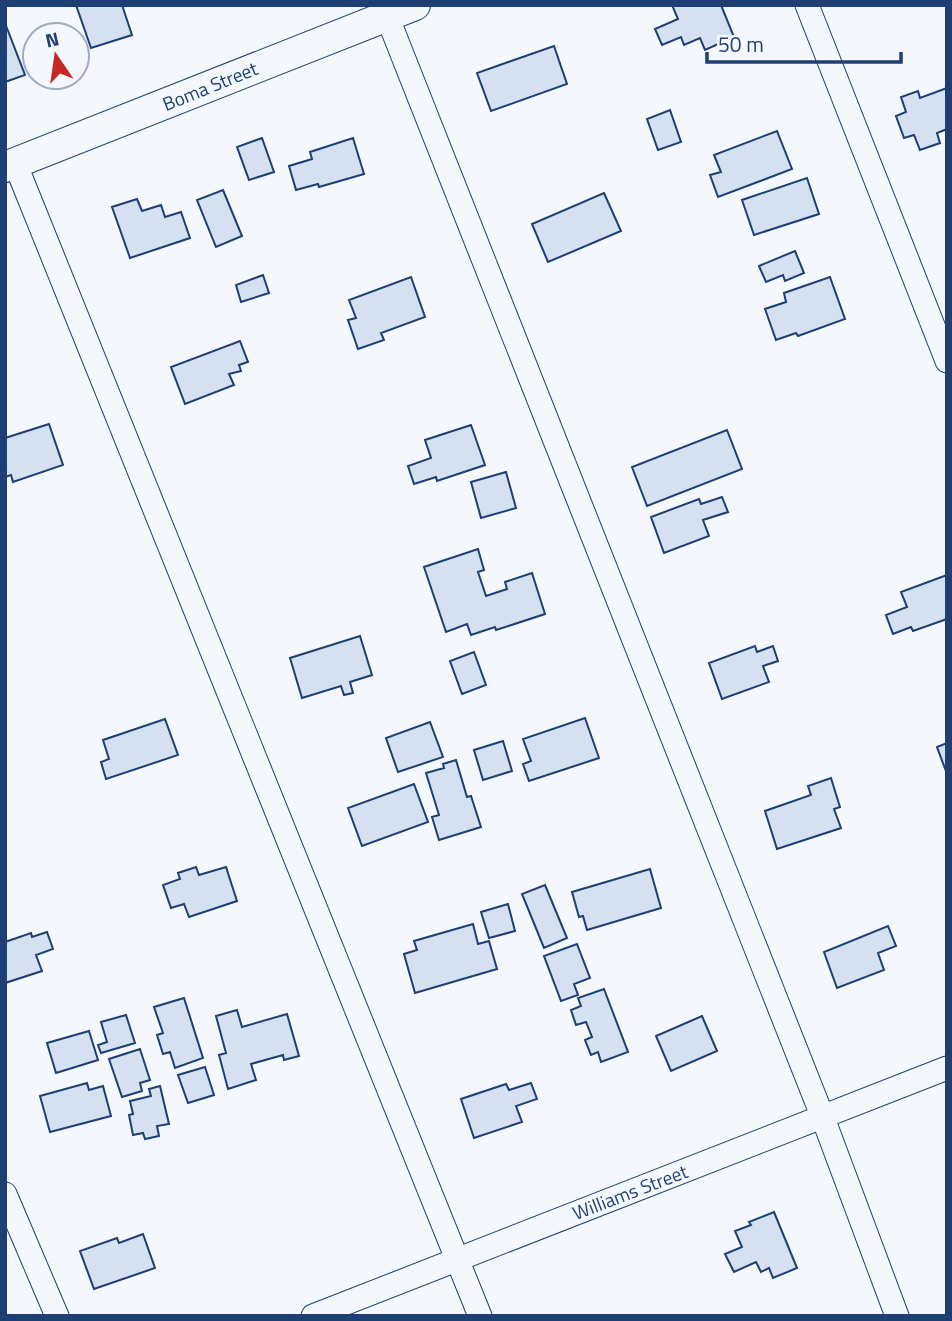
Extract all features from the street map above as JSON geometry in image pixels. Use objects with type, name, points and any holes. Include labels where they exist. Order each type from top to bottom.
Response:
[{"type":"street","name":"Boma Street","points":[[10,165],[415,5]]},
{"type":"street","points":[[807,5],[947,361]]},
{"type":"street","points":[[387,16],[823,1118],[897,1316]]},
{"type":"street","points":[[10,165],[480,1316]]},
{"type":"street","name":"Williams Street","points":[[313,1316],[947,1068]]},
{"type":"street","points":[[5,1194],[57,1316]]},
{"type":"building","points":[[76,5],[122,5],[132,35],[91,48],[91,21],[82,21]]},
{"type":"building","points":[[672,5],[721,5],[734,37],[705,50],[700,38],[684,45],[681,37],[662,45],[655,29],[678,19]]},
{"type":"building","points":[[5,23],[21,65],[21,76],[5,82]]},
{"type":"building","points":[[554,46],[567,84],[491,111],[477,73]]},
{"type":"building","points":[[947,88],[947,129],[937,133],[940,143],[920,150],[914,135],[904,138],[896,116],[906,112],[901,97],[918,91],[920,98]]},
{"type":"building","points":[[670,110],[681,142],[658,150],[647,119]]},
{"type":"building","points":[[777,131],[792,169],[718,197],[710,175],[721,172],[714,155]]},
{"type":"building","points":[[262,138],[274,172],[249,180],[237,147]]},
{"type":"building","points":[[353,138],[364,174],[319,187],[318,184],[296,190],[289,166],[312,159],[310,152]]},
{"type":"building","points":[[807,178],[819,214],[754,235],[742,200]]},
{"type":"building","points":[[223,190],[242,236],[216,247],[197,200]]},
{"type":"building","points":[[604,193],[621,231],[548,262],[532,224]]},
{"type":"building","points":[[137,199],[142,211],[161,205],[165,217],[181,212],[190,238],[130,258],[112,207]]},
{"type":"building","points":[[795,251],[804,273],[785,281],[783,275],[766,282],[759,266]]},
{"type":"building","points":[[263,275],[269,293],[241,302],[236,285]]},
{"type":"building","points":[[411,277],[425,317],[381,333],[384,340],[358,349],[348,320],[356,318],[349,300]]},
{"type":"building","points":[[830,277],[845,319],[798,336],[796,333],[776,340],[765,309],[786,302],[784,293]]},
{"type":"building","points":[[240,341],[248,362],[239,365],[241,371],[229,374],[234,385],[185,404],[171,367]]},
{"type":"building","points":[[49,424],[63,465],[13,482],[11,475],[5,477],[5,438]]},
{"type":"building","points":[[471,425],[485,465],[437,481],[436,477],[414,484],[408,466],[431,458],[425,440]]},
{"type":"building","points":[[727,430],[742,469],[647,506],[632,467]]},
{"type":"building","points":[[506,472],[516,508],[481,518],[471,482]]},
{"type":"building","points":[[722,497],[728,512],[703,520],[709,536],[664,553],[651,517],[699,499],[701,504]]},
{"type":"building","points":[[478,549],[484,570],[478,572],[486,596],[507,589],[505,582],[532,573],[545,614],[471,635],[467,624],[446,632],[424,567]]},
{"type":"building","points":[[947,575],[947,619],[913,631],[911,627],[893,634],[886,615],[907,607],[901,592]]},
{"type":"building","points":[[360,636],[372,675],[350,682],[353,693],[344,695],[341,686],[302,698],[290,658]]},
{"type":"building","points":[[755,646],[757,652],[773,646],[778,661],[763,666],[769,682],[722,699],[709,663]]},
{"type":"building","points":[[474,652],[486,685],[462,694],[450,661]]},
{"type":"building","points":[[585,718],[599,758],[529,781],[523,764],[531,761],[523,739]]},
{"type":"building","points":[[165,719],[178,755],[106,779],[101,762],[109,759],[103,740]]},
{"type":"building","points":[[430,722],[443,757],[398,772],[386,738]]},
{"type":"building","points":[[503,741],[512,771],[483,780],[474,750]]},
{"type":"building","points":[[947,743],[947,774],[937,747]]},
{"type":"building","points":[[456,760],[467,797],[471,796],[481,827],[439,840],[432,817],[439,815],[426,773],[444,768],[443,764]]},
{"type":"building","points":[[831,778],[840,807],[834,809],[841,828],[777,849],[765,811],[811,795],[808,786]]},
{"type":"building","points":[[414,784],[428,822],[362,846],[348,808]]},
{"type":"building","points":[[196,867],[199,875],[226,867],[237,901],[189,917],[184,904],[171,908],[163,885],[180,879],[178,873]]},
{"type":"building","points":[[650,869],[661,908],[587,930],[583,916],[579,917],[572,892]]},
{"type":"building","points":[[545,885],[567,938],[544,948],[522,894]]},
{"type":"building","points":[[508,904],[515,931],[489,938],[481,912]]},
{"type":"building","points":[[473,924],[478,944],[489,941],[497,969],[415,993],[404,954],[417,950],[414,941]]},
{"type":"building","points":[[888,926],[896,946],[878,953],[884,970],[837,988],[824,952]]},
{"type":"building","points":[[47,932],[53,949],[36,955],[42,971],[5,983],[5,942],[31,933],[32,937]]},
{"type":"building","points":[[577,944],[590,978],[574,984],[578,995],[561,1001],[544,956]]},
{"type":"building","points":[[604,989],[628,1052],[601,1062],[598,1052],[591,1055],[585,1040],[592,1037],[586,1022],[576,1025],[571,1010],[581,1006],[578,998]]},
{"type":"building","points":[[184,998],[203,1058],[175,1068],[170,1052],[163,1054],[157,1035],[163,1033],[154,1007]]},
{"type":"building","points":[[237,1010],[242,1027],[287,1014],[299,1056],[284,1060],[283,1055],[251,1064],[256,1080],[228,1089],[219,1055],[226,1053],[216,1016]]},
{"type":"building","points":[[126,1015],[135,1043],[101,1053],[98,1045],[107,1042],[101,1022]]},
{"type":"building","points":[[702,1016],[717,1051],[671,1071],[656,1036]]},
{"type":"building","points":[[89,1031],[98,1060],[56,1073],[47,1043]]},
{"type":"building","points":[[140,1049],[150,1080],[140,1083],[142,1091],[122,1097],[109,1059]]},
{"type":"building","points":[[205,1067],[214,1095],[188,1103],[178,1075]]},
{"type":"building","points":[[87,1083],[89,1090],[103,1086],[111,1116],[50,1132],[40,1096]]},
{"type":"building","points":[[531,1083],[537,1099],[516,1106],[522,1122],[474,1138],[461,1099],[506,1084],[509,1090]]},
{"type":"building","points":[[160,1086],[169,1124],[157,1126],[159,1136],[145,1139],[143,1133],[133,1135],[129,1115],[133,1114],[130,1101],[151,1096],[149,1089]]},
{"type":"building","points":[[774,1212],[797,1268],[773,1278],[769,1268],[761,1272],[756,1262],[734,1272],[725,1254],[742,1247],[735,1231]]},
{"type":"building","points":[[143,1234],[155,1268],[94,1289],[80,1251],[117,1238],[119,1243]]}]
